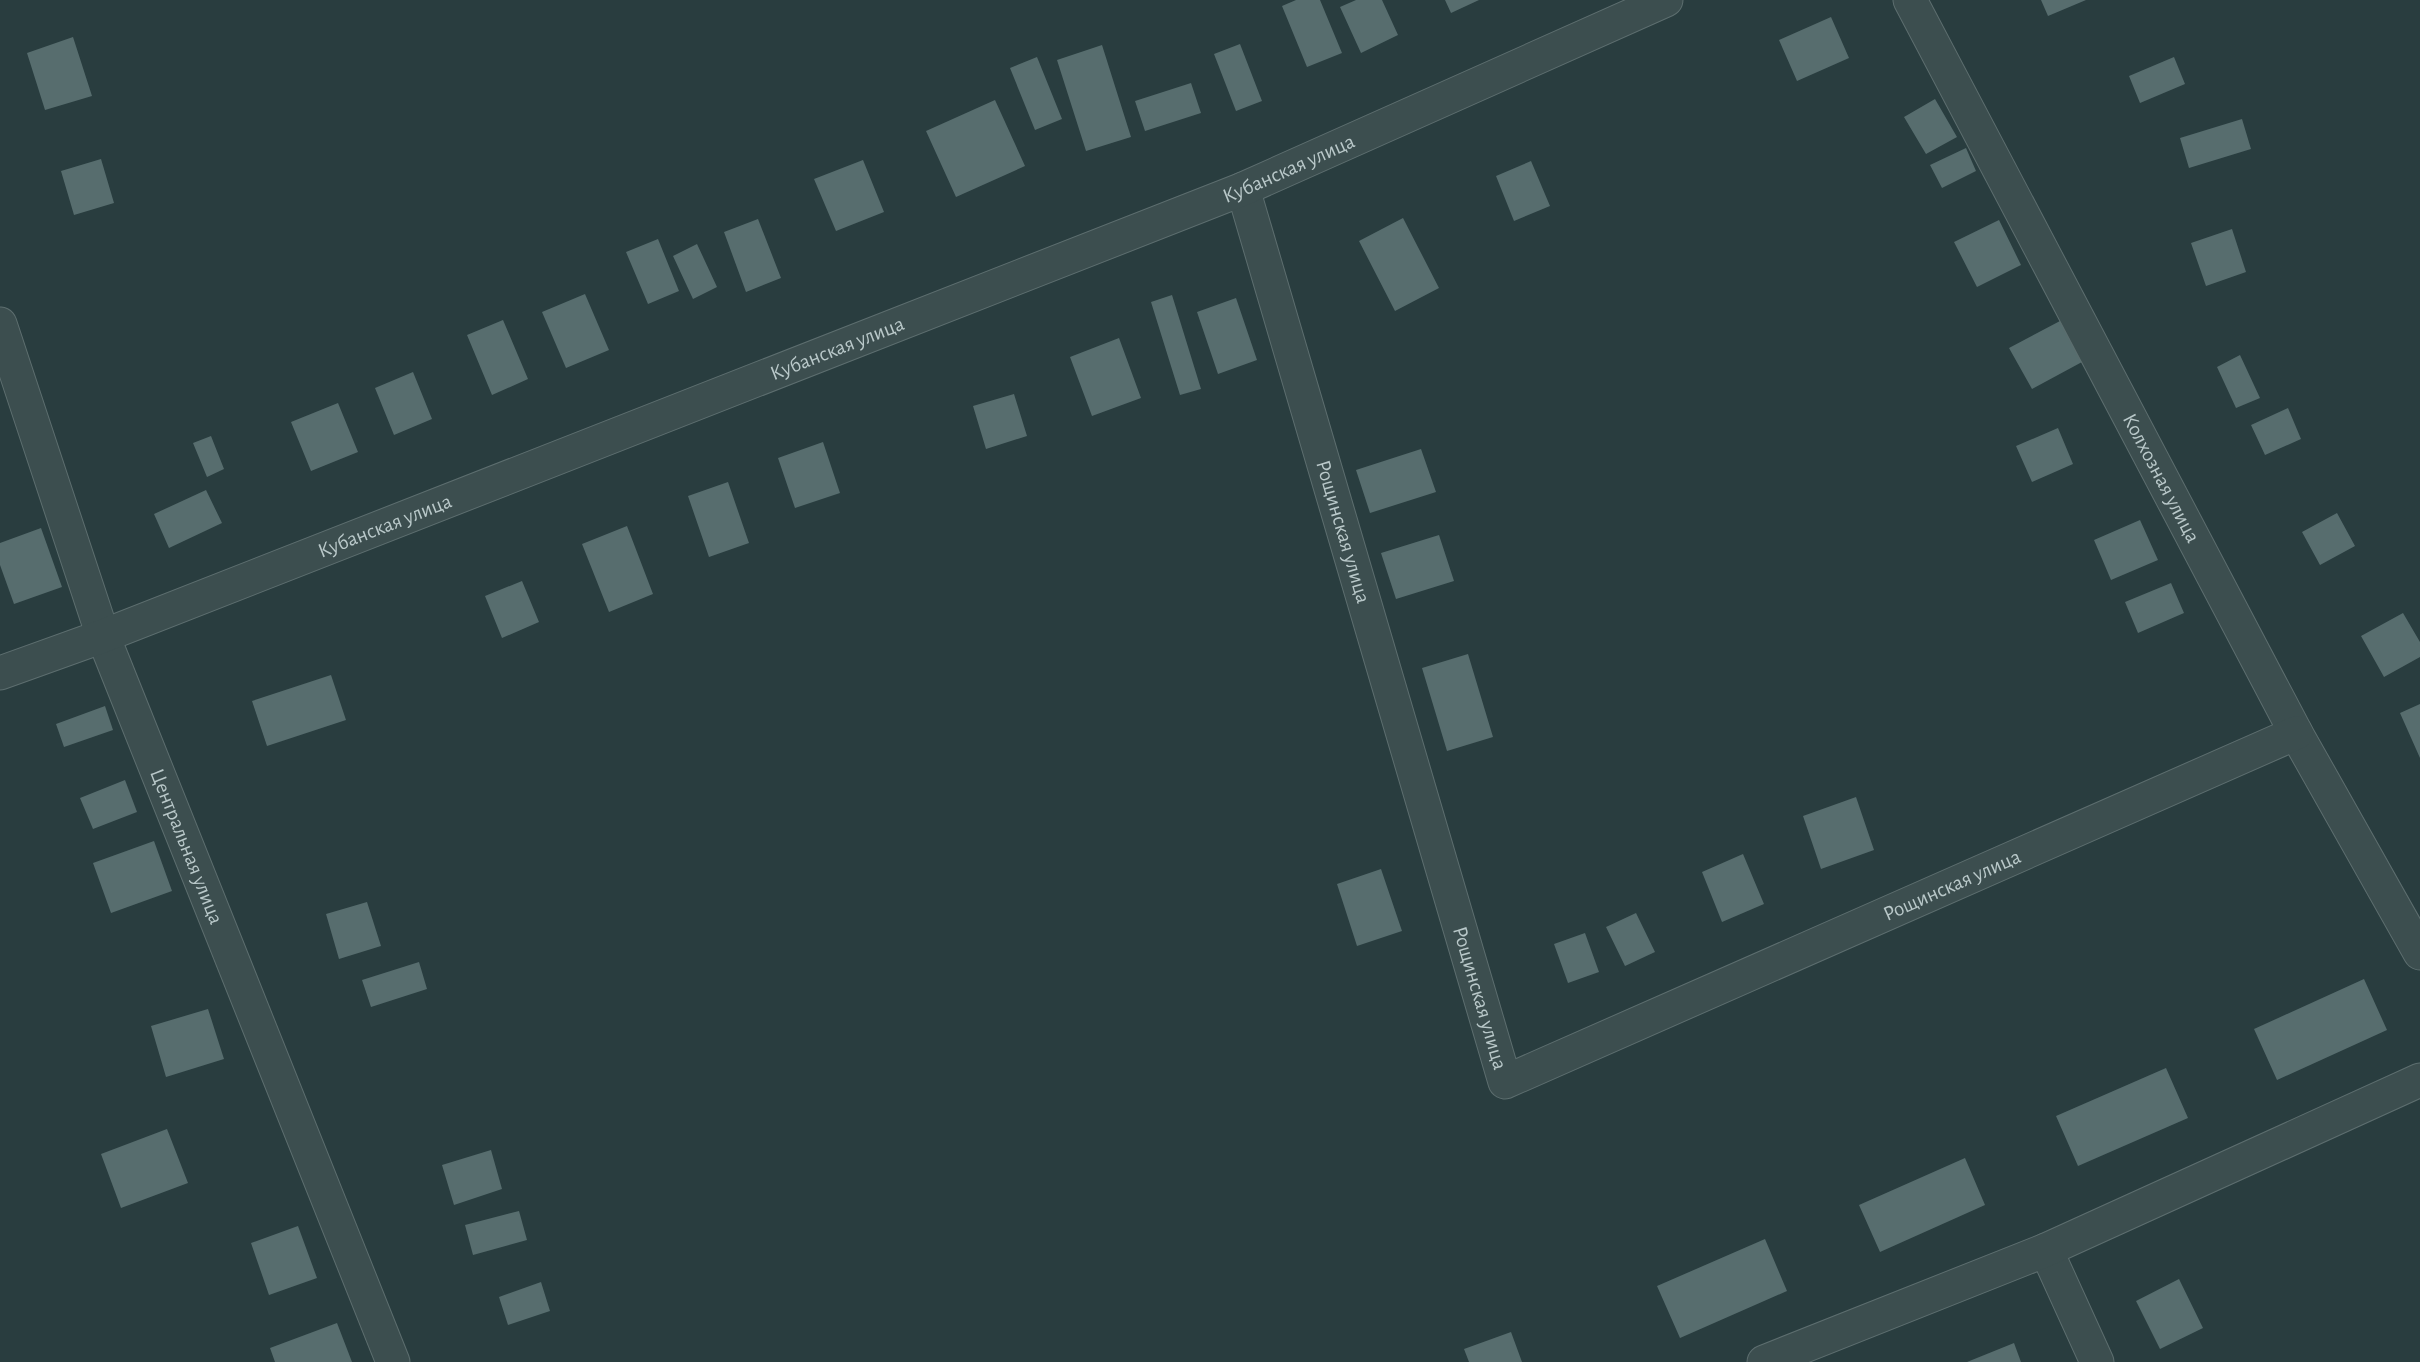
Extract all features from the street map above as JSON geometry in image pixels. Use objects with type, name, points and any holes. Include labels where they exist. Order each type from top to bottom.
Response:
[{"type":"street","name":"Кубанская улица","points":[[0,673],[103,636],[1243,189],[1666,0]]},
{"type":"street","name":"Колхозная улица","points":[[1910,0],[2296,734],[2420,953]]},
{"type":"street","name":"Рощинская улица","points":[[1243,189],[1505,1082],[2296,734]]},
{"type":"street","name":"Центральная улица","points":[[0,324],[103,636],[393,1362]]},
{"type":"street","points":[[1764,1362],[2046,1250],[2420,1080]]},
{"type":"street","points":[[2046,1250],[2097,1362]]},
{"type":"building","points":[[1296,0],[1320,0],[1342,53],[1307,67],[1282,6]]},
{"type":"building","points":[[1356,0],[1382,0],[1398,35],[1361,53],[1340,7]]},
{"type":"building","points":[[1445,0],[1479,0],[1451,13]]},
{"type":"building","points":[[2041,0],[2086,0],[2048,16]]},
{"type":"building","points":[[1831,17],[1849,58],[1797,81],[1779,40]]},
{"type":"building","points":[[73,37],[92,96],[45,110],[27,53]]},
{"type":"building","points":[[1240,44],[1262,101],[1236,111],[1214,54]]},
{"type":"building","points":[[1102,45],[1131,137],[1086,151],[1057,60]]},
{"type":"building","points":[[1037,57],[1062,119],[1035,130],[1010,68]]},
{"type":"building","points":[[2174,57],[2185,84],[2140,103],[2129,76]]},
{"type":"building","points":[[1191,83],[1201,113],[1145,131],[1135,101]]},
{"type":"building","points":[[1935,99],[1957,137],[1926,154],[1904,117]]},
{"type":"building","points":[[995,100],[1025,166],[956,197],[926,131]]},
{"type":"building","points":[[2242,119],[2251,149],[2189,168],[2180,138]]},
{"type":"building","points":[[1966,148],[1976,171],[1942,188],[1930,165]]},
{"type":"building","points":[[101,159],[114,203],[74,215],[61,171]]},
{"type":"building","points":[[863,160],[884,212],[836,231],[814,179]]},
{"type":"building","points":[[1531,161],[1550,206],[1514,221],[1496,176]]},
{"type":"building","points":[[1403,218],[1439,288],[1395,311],[1359,241]]},
{"type":"building","points":[[758,219],[781,278],[746,292],[724,232]]},
{"type":"building","points":[[1999,220],[2021,265],[1977,287],[1954,242]]},
{"type":"building","points":[[2232,229],[2246,272],[2206,286],[2191,243]]},
{"type":"building","points":[[658,239],[679,291],[648,304],[626,252]]},
{"type":"building","points":[[697,244],[717,287],[693,299],[673,256]]},
{"type":"building","points":[[585,294],[609,350],[566,368],[542,312]]},
{"type":"building","points":[[1172,295],[1201,389],[1180,395],[1151,302]]},
{"type":"building","points":[[1236,298],[1257,360],[1218,374],[1197,312]]},
{"type":"building","points":[[503,320],[528,379],[492,395],[467,335]]},
{"type":"building","points":[[2060,321],[2082,362],[2032,389],[2009,348]]},
{"type":"building","points":[[1119,338],[1141,398],[1092,416],[1070,357]]},
{"type":"building","points":[[2240,355],[2260,398],[2236,408],[2217,367]]},
{"type":"building","points":[[413,372],[432,419],[394,435],[375,388]]},
{"type":"building","points":[[1014,394],[1027,436],[986,449],[973,406]]},
{"type":"building","points":[[338,403],[358,452],[311,471],[291,422]]},
{"type":"building","points":[[2288,408],[2301,439],[2265,455],[2251,425]]},
{"type":"building","points":[[2058,428],[2073,464],[2032,482],[2016,446]]},
{"type":"building","points":[[211,436],[224,469],[207,477],[193,443]]},
{"type":"building","points":[[823,442],[840,493],[795,508],[778,458]]},
{"type":"building","points":[[1421,449],[1436,492],[1370,513],[1356,470]]},
{"type":"building","points":[[728,482],[749,543],[709,557],[688,496]]},
{"type":"building","points":[[206,490],[222,523],[169,548],[154,514]]},
{"type":"building","points":[[2337,513],[2355,546],[2320,565],[2302,532]]},
{"type":"building","points":[[2140,520],[2158,560],[2111,580],[2094,540]]},
{"type":"building","points":[[627,526],[653,594],[609,612],[582,544]]},
{"type":"building","points":[[41,528],[62,587],[14,604],[0,565],[0,543]]},
{"type":"building","points":[[1439,535],[1454,581],[1396,599],[1381,553]]},
{"type":"building","points":[[522,581],[539,622],[502,638],[485,596]]},
{"type":"building","points":[[2171,583],[2184,613],[2138,633],[2125,602]]},
{"type":"building","points":[[2403,613],[2420,642],[2420,657],[2384,677],[2361,636]]},
{"type":"building","points":[[1468,654],[1493,737],[1447,751],[1422,668]]},
{"type":"building","points":[[331,675],[346,720],[267,746],[252,701]]},
{"type":"building","points":[[2420,704],[2420,758],[2400,713]]},
{"type":"building","points":[[105,706],[113,730],[64,747],[56,724]]},
{"type":"building","points":[[125,780],[137,812],[93,829],[80,798]]},
{"type":"building","points":[[1856,797],[1874,850],[1821,869],[1803,816]]},
{"type":"building","points":[[154,841],[172,891],[111,913],[93,863]]},
{"type":"building","points":[[1743,854],[1764,904],[1722,922],[1702,872]]},
{"type":"building","points":[[1381,869],[1402,931],[1357,946],[1337,884]]},
{"type":"building","points":[[367,902],[381,946],[339,959],[326,914]]},
{"type":"building","points":[[1636,913],[1655,952],[1625,966],[1606,927]]},
{"type":"building","points":[[1585,933],[1599,972],[1568,983],[1554,944]]},
{"type":"building","points":[[419,962],[427,989],[371,1007],[362,980]]},
{"type":"building","points":[[2364,979],[2387,1030],[2277,1080],[2254,1029]]},
{"type":"building","points":[[208,1009],[224,1059],[166,1077],[151,1026]]},
{"type":"building","points":[[2166,1068],[2188,1118],[2078,1166],[2056,1116]]},
{"type":"building","points":[[167,1129],[188,1183],[121,1208],[101,1154]]},
{"type":"building","points":[[491,1150],[502,1189],[454,1205],[442,1165]]},
{"type":"building","points":[[1965,1158],[1985,1205],[1880,1252],[1859,1205]]},
{"type":"building","points":[[519,1211],[527,1240],[473,1255],[465,1225]]},
{"type":"building","points":[[298,1226],[317,1278],[269,1295],[251,1243]]},
{"type":"building","points":[[1765,1239],[1787,1291],[1680,1338],[1657,1286]]},
{"type":"building","points":[[2179,1279],[2203,1328],[2160,1349],[2136,1301]]},
{"type":"building","points":[[541,1282],[550,1311],[508,1325],[499,1297]]},
{"type":"building","points":[[337,1323],[352,1362],[275,1362],[270,1348]]},
{"type":"building","points":[[1511,1332],[1522,1362],[1469,1362],[1464,1349]]},
{"type":"building","points":[[2014,1343],[2021,1362],[1967,1362]]}]
